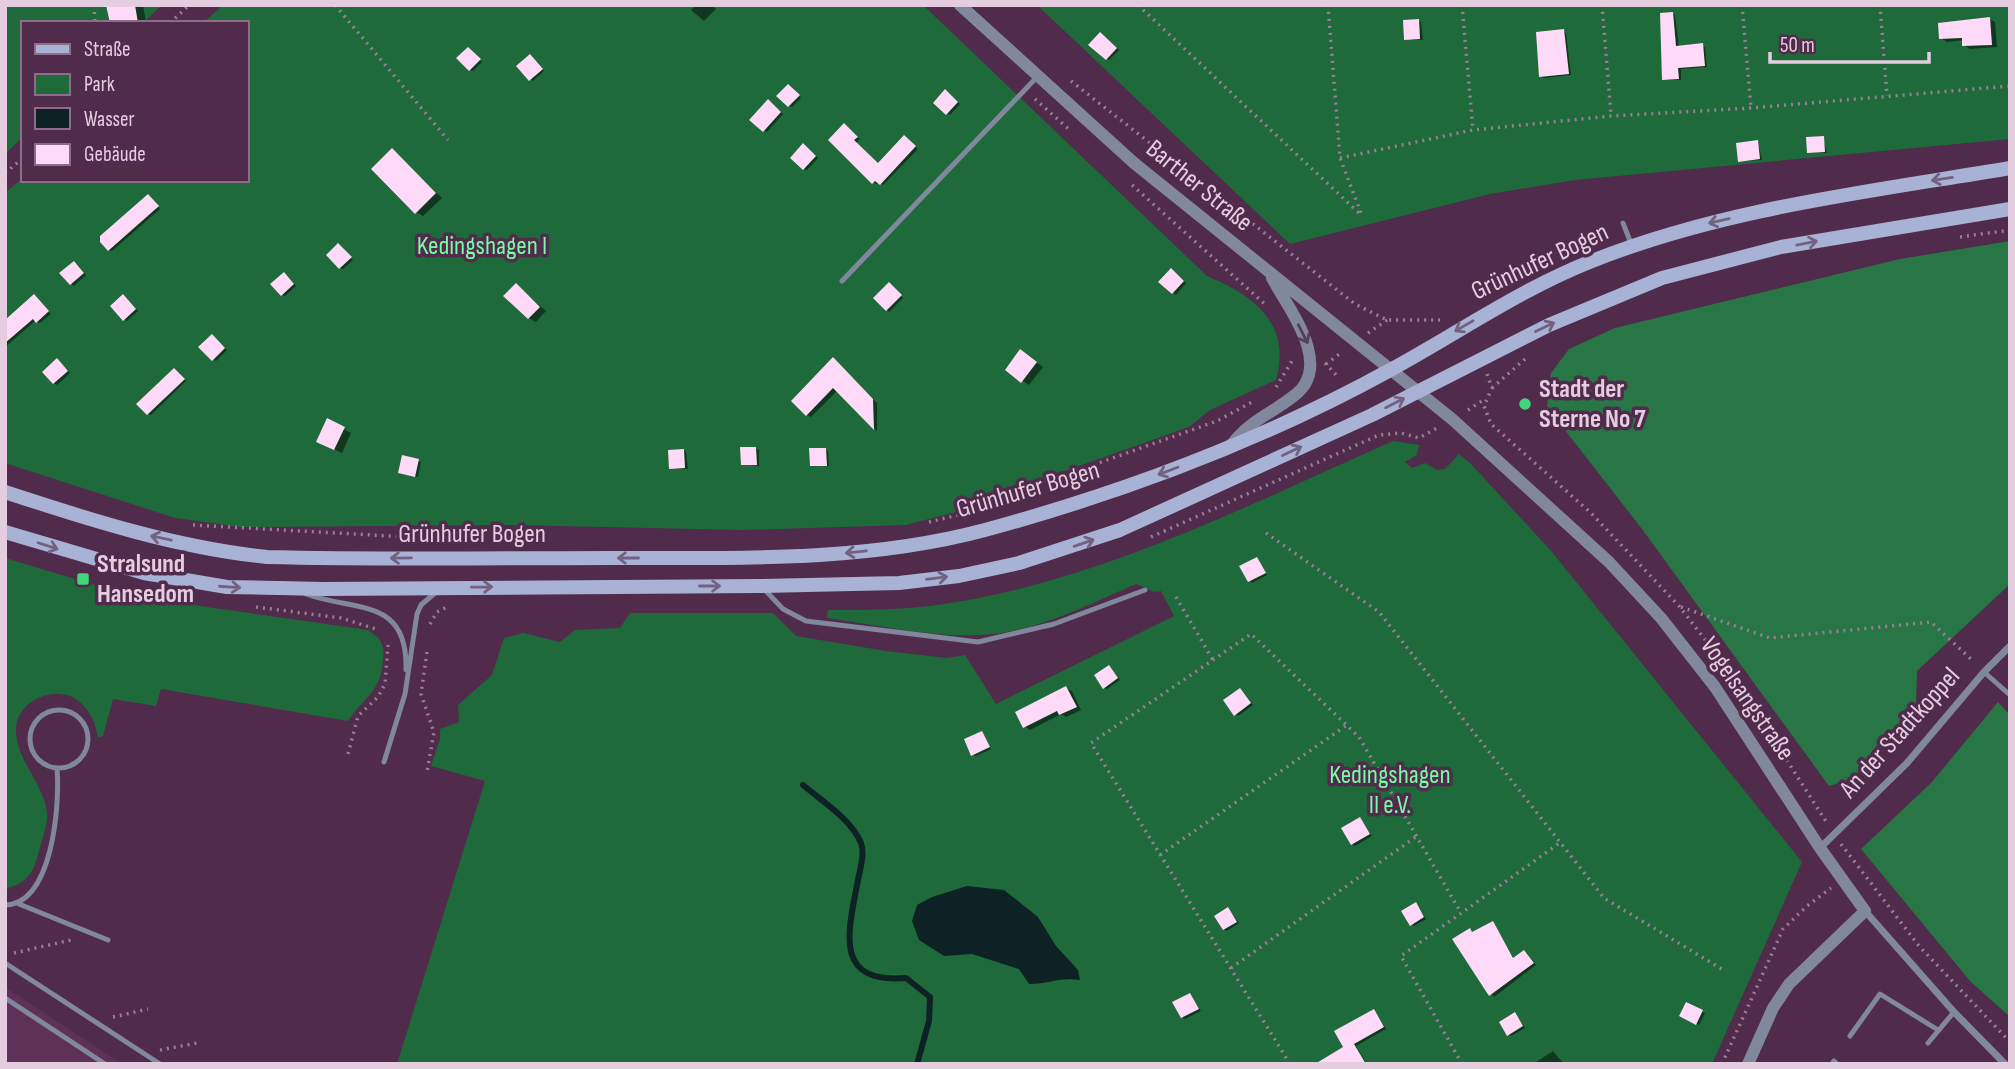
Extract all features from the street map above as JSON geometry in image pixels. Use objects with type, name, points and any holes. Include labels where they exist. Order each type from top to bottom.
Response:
[{"type":"main road","name":"Grünhufer Bogen","points":[[5,492],[141,533],[228,554],[267,558],[790,556],[895,547],[979,531],[1116,491],[1231,445],[1391,370],[1525,293],[1632,246],[1762,211],[2010,168]]},
{"type":"main road","name":"Grünhufer Bogen","points":[[5,532],[144,573],[227,587],[291,589],[761,586],[899,583],[959,576],[1064,550],[1164,511],[1418,391],[1549,325],[1662,278],[1781,247],[2010,209]]},
{"type":"street","name":"Barther Straße","points":[[960,5],[1134,163],[1418,391]]},
{"type":"street","points":[[1231,445],[1248,425],[1304,387],[1309,375],[1310,361],[1302,332],[1270,274]]},
{"type":"street","name":"Vogelsangstraße","points":[[1418,391],[1554,509],[1661,618],[1714,687],[1842,881],[1865,911],[1954,1012],[2005,1064]]},
{"type":"street","name":"An der Stadtkoppel","points":[[1820,848],[1907,763],[1984,672],[2010,646]]},
{"type":"street","points":[[1748,1064],[1773,1008],[1789,984],[1865,911]]},
{"type":"lane","points":[[842,281],[1038,76]]},
{"type":"lane","points":[[1623,223],[1632,246]]},
{"type":"lane","points":[[761,586],[783,609],[806,621],[978,642],[1054,624],[1144,590]]},
{"type":"lane","points":[[384,762],[405,694],[421,605],[432,594],[445,588]]},
{"type":"lane","points":[[291,589],[320,599],[372,609],[396,623],[403,636],[406,657],[405,694]]},
{"type":"lane","points":[[1984,672],[2010,695]]},
{"type":"lane","points":[[57,709],[75,714],[87,729],[88,739],[82,757],[67,767],[57,768],[48,766],[33,753],[30,734],[39,717],[57,709]]},
{"type":"lane","points":[[19,904],[30,895],[40,878],[52,844],[60,797],[57,768]]},
{"type":"lane","points":[[5,905],[19,904],[108,940]]},
{"type":"lane","points":[[5,963],[160,1064]]},
{"type":"lane","points":[[1850,1036],[1880,994],[1938,1030]]},
{"type":"lane","points":[[5,998],[105,1064]]},
{"type":"lane","points":[[1928,1043],[1954,1012]]},
{"type":"lane","points":[[1832,1064],[1833,1061],[1837,1064]]},
{"type":"path","points":[[172,21],[189,5]]},
{"type":"path","points":[[335,5],[448,140]]},
{"type":"path","points":[[1139,5],[1362,215],[1340,158],[1328,5]]},
{"type":"path","points":[[1462,5],[1473,130]]},
{"type":"path","points":[[1602,5],[1611,116]]},
{"type":"path","points":[[1742,5],[1751,108]]},
{"type":"path","points":[[1880,5],[1887,96]]},
{"type":"path","points":[[1340,158],[1473,130],[1611,116],[1751,108],[2010,86]]},
{"type":"path","points":[[1024,89],[1075,135]]},
{"type":"path","points":[[5,173],[21,160]]},
{"type":"path","points":[[1127,181],[1271,309]]},
{"type":"path","points":[[1956,238],[2010,230]]},
{"type":"path","points":[[1273,390],[1293,360],[1292,352]]},
{"type":"path","points":[[1492,388],[1528,356]]},
{"type":"path","points":[[1293,360],[1326,363],[1348,390]]},
{"type":"path","points":[[918,525],[1008,503],[1045,482],[1217,421],[1262,397]]},
{"type":"path","points":[[182,524],[254,531],[445,539]]},
{"type":"path","points":[[1266,533],[1379,612],[1562,841],[1604,898],[1725,971]]},
{"type":"path","points":[[1176,597],[1213,660]]},
{"type":"path","points":[[1679,606],[1770,638],[1931,622],[1984,672]]},
{"type":"path","points":[[429,633],[431,621]]},
{"type":"path","points":[[348,754],[358,716],[378,697],[385,684],[389,648],[378,630]]},
{"type":"path","points":[[1290,1064],[1091,743],[1251,634],[1359,737],[1461,913]]},
{"type":"path","points":[[427,772],[434,732],[421,694],[428,645]]},
{"type":"path","points":[[1160,855],[1347,725]]},
{"type":"path","points":[[1231,968],[1417,836]]},
{"type":"path","points":[[1462,1064],[1401,956],[1562,841]]},
{"type":"path","points":[[1721,1064],[1783,929],[1807,906],[1842,881]]},
{"type":"path","points":[[5,956],[94,935]]},
{"type":"path","points":[[94,1021],[148,1009]]},
{"type":"path","points":[[144,1053],[197,1043]]},
{"type":"shaded area","points":[[5,987],[122,1064],[5,1064]]},
{"type":"green space","points":[[5,5],[162,5],[145,21],[21,21],[21,139],[5,154]]},
{"type":"green space","name":"Kedingshagen I","points":[[223,5],[923,5],[1207,276],[1239,292],[1265,314],[1278,342],[1280,360],[1276,380],[1210,410],[1189,427],[1048,477],[1006,499],[906,525],[742,530],[511,525],[241,527],[175,518],[5,463],[5,193],[21,180],[21,182],[248,182],[248,21],[205,21]]},
{"type":"green space","points":[[1037,5],[2010,5],[2010,139],[1575,180],[1490,194],[1290,244]]},
{"type":"green space","points":[[2010,241],[2010,584],[1917,671],[1916,703],[1852,779],[1829,786],[1642,529],[1547,407],[1551,373],[1569,349],[1615,328],[1900,259]]},
{"type":"green space","name":"Kedingshagen II e.V.","points":[[1393,441],[1419,445],[1417,455],[1405,462],[1412,468],[1425,463],[1437,470],[1445,469],[1459,454],[1471,464],[1552,552],[1802,862],[1712,1064],[397,1064],[485,781],[431,766],[440,739],[440,729],[459,722],[458,705],[492,675],[504,638],[523,633],[560,642],[575,630],[620,628],[630,613],[773,613],[796,636],[947,658],[965,655],[996,704],[1174,616],[1161,591],[1154,592],[1136,584],[1049,621],[994,634],[953,635],[910,631],[827,618],[828,610],[901,609],[944,604],[1003,593],[1061,577],[1174,538]]},
{"type":"green space","points":[[5,558],[95,585],[186,604],[368,630],[377,636],[383,647],[382,672],[375,688],[348,721],[161,689],[156,706],[113,699],[103,736],[98,738],[89,713],[74,698],[53,694],[32,702],[18,719],[17,742],[39,787],[47,809],[47,821],[30,874],[17,885],[5,888]]},
{"type":"green space","points":[[1998,702],[2010,715],[2010,1017],[1970,981],[1861,849],[1932,782]]},
{"type":"water","points":[[967,886],[1004,890],[1038,917],[1056,946],[1078,970],[1080,980],[1065,979],[1029,984],[1019,969],[972,954],[944,956],[919,940],[912,921],[917,905],[932,897]]},
{"type":"building","points":[[106,5],[135,5],[138,21],[110,21]]},
{"type":"building","points":[[1673,12],[1676,46],[1703,43],[1705,66],[1678,68],[1679,79],[1662,80],[1660,13]]},
{"type":"building","points":[[1990,17],[1992,45],[1962,46],[1962,38],[1939,39],[1938,23]]},
{"type":"building","points":[[1419,19],[1420,39],[1404,40],[1403,20]]},
{"type":"building","points":[[1564,29],[1569,74],[1539,77],[1536,32]]},
{"type":"building","points":[[1100,32],[1117,48],[1106,60],[1088,45]]},
{"type":"building","points":[[468,47],[481,59],[469,71],[456,58]]},
{"type":"building","points":[[530,54],[543,69],[529,81],[516,66]]},
{"type":"building","points":[[788,84],[800,95],[788,107],[776,96]]},
{"type":"building","points":[[945,89],[958,102],[946,115],[933,103]]},
{"type":"building","points":[[768,99],[781,112],[763,132],[749,120]]},
{"type":"building","points":[[844,123],[858,137],[854,140],[878,163],[904,135],[916,146],[880,185],[875,181],[872,184],[828,140]]},
{"type":"building","points":[[1824,136],[1825,152],[1807,153],[1806,137]]},
{"type":"building","points":[[1758,140],[1760,159],[1738,162],[1736,143]]},
{"type":"building","points":[[803,143],[816,156],[803,170],[790,158]]},
{"type":"building","points":[[392,148],[436,193],[415,214],[371,169]]},
{"type":"building","points":[[148,194],[159,206],[108,251],[100,242],[100,236]]},
{"type":"building","points":[[338,243],[352,257],[339,269],[326,255]]},
{"type":"building","points":[[74,261],[84,273],[70,285],[59,273]]},
{"type":"building","points":[[1171,268],[1184,281],[1172,294],[1158,282]]},
{"type":"building","points":[[284,272],[294,284],[281,296],[270,284]]},
{"type":"building","points":[[889,282],[902,295],[886,311],[873,298]]},
{"type":"building","points":[[516,283],[540,307],[528,319],[503,296]]},
{"type":"building","points":[[34,294],[49,311],[36,323],[33,319],[5,343],[5,320]]},
{"type":"building","points":[[123,294],[136,309],[123,321],[110,306]]},
{"type":"building","points":[[212,334],[225,348],[212,361],[198,347]]},
{"type":"building","points":[[1020,349],[1037,362],[1021,383],[1005,370]]},
{"type":"building","points":[[833,357],[873,399],[874,430],[833,388],[806,416],[791,401]]},
{"type":"building","points":[[57,358],[68,371],[53,384],[42,372]]},
{"type":"building","points":[[174,368],[185,379],[147,415],[136,404]]},
{"type":"building","points":[[327,418],[345,427],[334,450],[316,442]]},
{"type":"building","points":[[740,447],[756,447],[757,465],[741,465]]},
{"type":"building","points":[[809,448],[826,448],[827,466],[810,466]]},
{"type":"building","points":[[684,449],[685,468],[669,469],[668,450]]},
{"type":"building","points":[[402,455],[419,459],[415,477],[398,473]]},
{"type":"building","points":[[1257,557],[1266,573],[1248,582],[1239,566]]},
{"type":"building","points":[[1109,665],[1118,678],[1103,689],[1094,675]]},
{"type":"building","points":[[1066,686],[1077,707],[1059,715],[1057,711],[1023,728],[1015,712]]},
{"type":"building","points":[[1240,688],[1251,703],[1234,716],[1223,700]]},
{"type":"building","points":[[982,731],[990,747],[971,756],[964,739]]},
{"type":"building","points":[[1360,817],[1370,834],[1351,845],[1341,828]]},
{"type":"building","points":[[1416,902],[1424,917],[1410,926],[1401,911]]},
{"type":"building","points":[[1228,907],[1237,922],[1223,930],[1214,916]]},
{"type":"building","points":[[1493,921],[1513,958],[1524,950],[1534,963],[1489,996],[1452,939],[1470,928],[1472,932]]},
{"type":"building","points":[[1190,993],[1199,1009],[1181,1018],[1172,1002]]},
{"type":"building","points":[[1686,1002],[1703,1010],[1696,1025],[1679,1016]]},
{"type":"building","points":[[1374,1009],[1384,1027],[1354,1044],[1366,1064],[1315,1064],[1343,1047],[1334,1031]]},
{"type":"building","points":[[1515,1012],[1523,1026],[1507,1036],[1499,1022]]},
{"type":"waterway","points":[[803,785],[843,818],[861,843],[862,862],[850,935],[851,951],[856,963],[866,973],[883,978],[906,978],[930,997],[929,1021],[917,1064]]},
{"type":"place","name":"Stadt der Sterne No 7","points":[[1525,404]]},
{"type":"place","name":"Stralsund Hansedom","points":[[83,579]]}]
